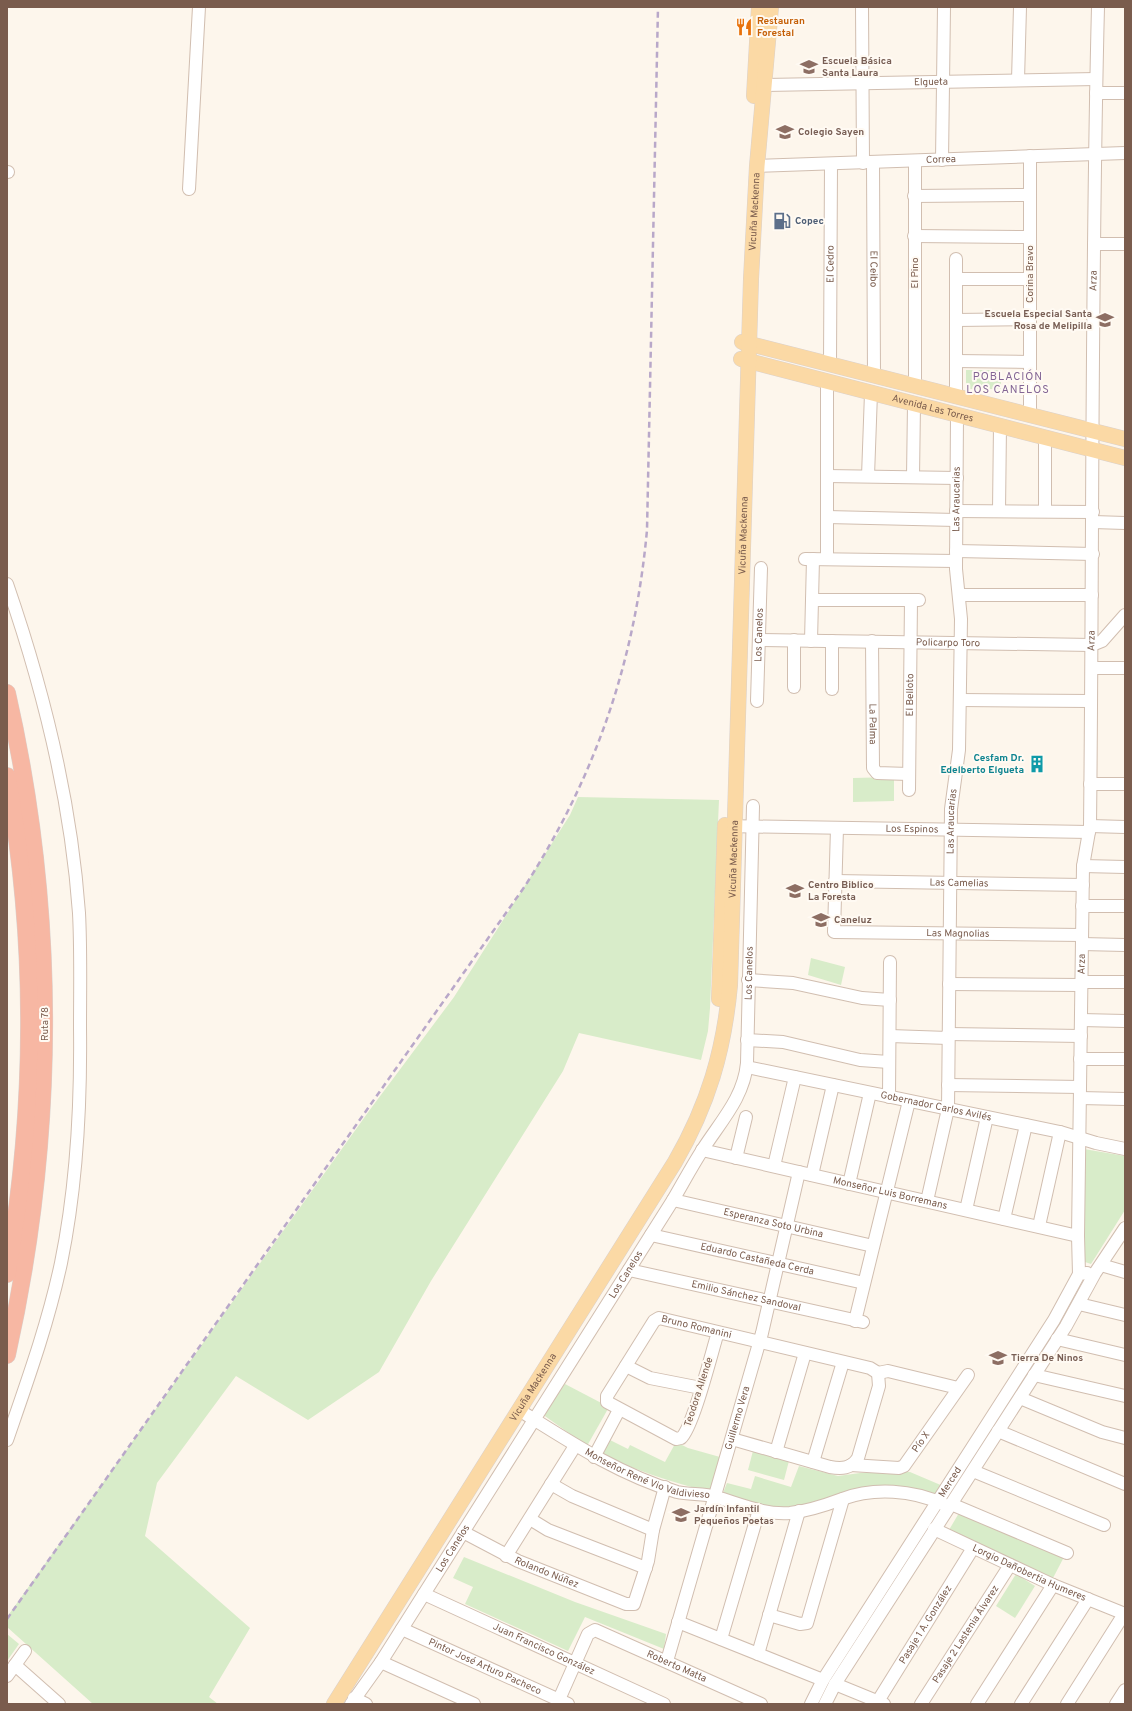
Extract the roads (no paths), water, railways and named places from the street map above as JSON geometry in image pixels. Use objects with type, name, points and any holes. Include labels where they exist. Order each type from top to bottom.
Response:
[{"type":"highway","name":"Ruta 78","points":[[7,693],[22,768],[33,837],[43,942],[45,1014],[42,1117],[35,1195],[25,1266],[7,1355]]},
{"type":"highway","name":"Ruta 78","points":[[7,776],[22,888],[28,987],[27,1090],[19,1196],[7,1274]]},
{"type":"highway","points":[[7,1218],[19,1196]]},
{"type":"main road","name":"Vicuña Mackenna","points":[[334,1704],[682,1151],[702,1110],[718,1064],[730,985],[730,826],[745,343],[759,7]]},
{"type":"main road","name":"Vicuña Mackenna","points":[[745,343],[771,7]]},
{"type":"main road","name":"Avenida Las Torres","points":[[745,343],[1125,439]]},
{"type":"main road","name":"Avenida Las Torres","points":[[745,360],[1125,458]]},
{"type":"street","points":[[189,189],[199,7]]},
{"type":"street","name":"El Ceibo","points":[[862,7],[862,84],[868,162],[874,375]]},
{"type":"street","points":[[942,160],[944,7]]},
{"type":"street","points":[[1018,80],[1020,7]]},
{"type":"street","name":"Arza","points":[[1079,1274],[1078,1236],[1082,885],[1083,866],[1090,829],[1094,450],[1094,154],[1098,7]]},
{"type":"street","name":"Elgueta","points":[[765,85],[1096,79]]},
{"type":"street","points":[[1096,93],[1125,93]]},
{"type":"street","name":"Correa","points":[[758,166],[1125,153]]},
{"type":"street","name":"Corina Bravo","points":[[1030,156],[1030,415]]},
{"type":"street","name":"El Pino","points":[[915,160],[915,386]]},
{"type":"street","name":"El Cedro","points":[[830,364],[831,164]]},
{"type":"street","points":[[914,196],[1030,195]]},
{"type":"street","points":[[914,236],[1030,237]]},
{"type":"street","points":[[1094,244],[1125,244]]},
{"type":"street","points":[[956,259],[956,396]]},
{"type":"street","points":[[956,279],[1030,279]]},
{"type":"street","points":[[956,320],[1030,320]]},
{"type":"street","points":[[956,361],[1030,362]]},
{"type":"street","points":[[827,382],[827,559]]},
{"type":"street","points":[[868,476],[871,393]]},
{"type":"street","points":[[913,477],[914,404]]},
{"type":"street","name":"Las Araucarias","points":[[927,1201],[948,1109],[950,830],[952,800],[959,750],[962,619],[956,556],[958,415]]},
{"type":"street","points":[[999,511],[1000,426]]},
{"type":"street","points":[[1045,438],[1045,512]]},
{"type":"street","points":[[827,476],[957,478]]},
{"type":"street","points":[[827,517],[956,516],[999,511],[1045,512],[1093,517],[1125,523]]},
{"type":"street","points":[[811,640],[812,600],[809,559],[1093,554]]},
{"type":"street","name":"Los Canelos","points":[[757,702],[762,568]]},
{"type":"street","points":[[7,584],[27,642],[43,696],[62,784],[76,881],[80,961],[80,1116],[71,1199],[61,1263],[52,1300],[32,1367],[7,1440]]},
{"type":"street","points":[[959,595],[1092,595]]},
{"type":"street","name":"El Belloto","points":[[812,600],[915,600],[910,642],[909,790]]},
{"type":"street","points":[[1092,618],[1102,624],[1121,619]]},
{"type":"street","points":[[1092,645],[1102,641],[1121,619]]},
{"type":"street","name":"Policarpo Toro","points":[[759,640],[1092,645]]},
{"type":"street","points":[[794,640],[794,687]]},
{"type":"street","points":[[832,641],[832,689]]},
{"type":"street","name":"La Palma","points":[[872,641],[873,768],[877,773],[909,774]]},
{"type":"street","points":[[1092,668],[1125,668]]},
{"type":"street","points":[[960,700],[1091,701]]},
{"type":"street","points":[[1090,784],[1125,784]]},
{"type":"street","name":"Los Canelos","points":[[352,1701],[381,1662],[673,1200],[702,1150],[739,1096],[747,1067],[753,806]]},
{"type":"street","name":"Los Espinos","points":[[730,826],[950,830],[1090,829],[1125,827]]},
{"type":"street","points":[[836,881],[837,828]]},
{"type":"street","points":[[1083,866],[1125,867]]},
{"type":"street","name":"Las Camelias","points":[[836,881],[1082,885]]},
{"type":"street","name":"Las Magnolias","points":[[836,881],[834,932],[949,933],[1082,940],[1125,945]]},
{"type":"street","points":[[1082,906],[1125,906]]},
{"type":"street","points":[[889,1097],[890,962]]},
{"type":"street","points":[[748,980],[793,982],[862,998],[890,1000]]},
{"type":"street","points":[[949,984],[1081,984],[1125,982]]},
{"type":"street","points":[[1081,1020],[1125,1021]]},
{"type":"street","points":[[890,1036],[1081,1036]]},
{"type":"street","points":[[747,1040],[784,1042],[860,1060],[889,1062]]},
{"type":"street","points":[[1080,1059],[1125,1060]]},
{"type":"street","name":"Gobernador Carlos Avilés","points":[[747,1067],[1079,1136],[1096,1143],[1125,1149]]},
{"type":"street","points":[[774,1166],[795,1077]]},
{"type":"street","points":[[812,1175],[833,1085]]},
{"type":"street","points":[[948,1085],[1080,1092],[1125,1099]]},
{"type":"street","points":[[850,1184],[870,1093]]},
{"type":"street","points":[[864,1283],[909,1101]]},
{"type":"street","points":[[736,1158],[746,1117]]},
{"type":"street","points":[[966,1210],[987,1117]]},
{"type":"street","points":[[1004,1219],[1026,1125]]},
{"type":"street","points":[[1039,1226],[1060,1132]]},
{"type":"street","name":"Monseñor Luis Borremans","points":[[702,1150],[1078,1236]]},
{"type":"street","name":"Guillermo Vera","points":[[666,1661],[760,1342],[799,1172]]},
{"type":"street","name":"Esperanza Soto Urbina","points":[[673,1200],[873,1246]]},
{"type":"street","name":"Merced","points":[[825,1704],[835,1684],[1020,1398],[1079,1304],[1098,1269],[1125,1229]]},
{"type":"street","name":"Eduardo Castañeda Cerda","points":[[651,1235],[864,1283]]},
{"type":"street","points":[[1079,1274],[1098,1269],[1125,1272]]},
{"type":"street","name":"Emilio Sánchez Sandoval","points":[[629,1270],[859,1321],[864,1283]]},
{"type":"street","name":"Merced","points":[[811,1704],[823,1680],[1054,1320],[1079,1274]]},
{"type":"street","points":[[1079,1304],[1125,1315]]},
{"type":"street","name":"Bruno Romanini","points":[[606,1400],[657,1318],[870,1368],[878,1373]]},
{"type":"street","name":"Teodora Allende","points":[[606,1400],[619,1410],[676,1438],[681,1438],[688,1427],[718,1332]]},
{"type":"street","points":[[1057,1339],[1125,1355]]},
{"type":"street","points":[[776,1452],[805,1353]]},
{"type":"street","points":[[813,1462],[843,1362]]},
{"type":"street","points":[[626,1366],[650,1378],[701,1388]]},
{"type":"street","points":[[732,1439],[836,1468],[851,1465],[858,1458],[879,1386],[878,1373],[888,1371],[958,1388]]},
{"type":"street","name":"Pío X","points":[[851,1465],[899,1468],[904,1466],[968,1374]]},
{"type":"street","points":[[1034,1375],[1125,1396]]},
{"type":"street","points":[[1020,1398],[1102,1432],[1125,1438]]},
{"type":"street","name":"Monseñor René Vio Valdivieso","points":[[519,1410],[594,1457],[665,1488],[679,1492],[714,1496],[759,1510],[789,1513],[871,1493],[893,1492],[951,1505],[1067,1553]]},
{"type":"street","points":[[594,1457],[619,1410]]},
{"type":"street","points":[[998,1431],[1125,1484]]},
{"type":"street","points":[[506,1556],[575,1446]]},
{"type":"street","points":[[973,1471],[1104,1525]]},
{"type":"street","points":[[551,1484],[572,1496],[653,1530]]},
{"type":"street","points":[[530,1519],[548,1530],[646,1568],[653,1530],[665,1488]]},
{"type":"street","points":[[769,1615],[805,1624],[808,1620],[843,1499]]},
{"type":"street","points":[[721,1639],[759,1510]]},
{"type":"street","points":[[758,1654],[799,1511]]},
{"type":"street","name":"Lorgio Dañobertia Humeres","points":[[934,1529],[1053,1585],[1124,1614]]},
{"type":"street","name":"Rolando Núñez","points":[[463,1532],[506,1556],[626,1604],[634,1604],[646,1568]]},
{"type":"street","name":"Pasaje 1 A. González","points":[[882,1702],[973,1548]]},
{"type":"street","name":"Pasaje 2 Lastenia Álvarez","points":[[921,1704],[1010,1565]]},
{"type":"street","points":[[977,1704],[1053,1585]]},
{"type":"street","name":"Juan Francisco González","points":[[424,1594],[664,1704]]},
{"type":"street","points":[[1021,1704],[1088,1599]]},
{"type":"street","points":[[1067,1704],[1124,1614]]},
{"type":"street","points":[[678,1622],[823,1680]]},
{"type":"street","name":"Pintor José Arturo Pacheco","points":[[402,1629],[561,1703]]},
{"type":"street","name":"Roberto Matta","points":[[575,1663],[588,1634],[593,1630],[598,1631],[761,1704]]},
{"type":"street","points":[[7,1676],[25,1651]]},
{"type":"street","points":[[381,1662],[474,1704]]},
{"type":"street","points":[[561,1703],[575,1663]]},
{"type":"street","points":[[14,1665],[59,1704]]},
{"type":"street","points":[[835,1684],[882,1702]]},
{"type":"street","points":[[1116,1704],[1125,1690]]},
{"type":"street","points":[[352,1701],[366,1704]]},
{"type":"railway","points":[[7,1619],[525,886],[550,844],[592,759],[608,716],[622,671],[633,625],[647,530],[658,7]]},
{"type":"place","name":"Restauran Forestal","points":[[744,27]]},
{"type":"place","name":"Escuela Básica Santa Laura","points":[[809,67]]},
{"type":"place","name":"Colegio Sayen","points":[[785,132]]},
{"type":"place","name":"Copec","points":[[782,221]]},
{"type":"place","name":"Escuela Especial Santa Rosa de Melipilla","points":[[1105,320]]},
{"type":"place","name":"Cesfam Dr. Edelberto Elgueta","points":[[1037,764]]},
{"type":"place","name":"Centro Biblico La Foresta","points":[[795,891]]},
{"type":"place","name":"Caneluz","points":[[821,920]]},
{"type":"place","name":"Tierra De Ninos","points":[[998,1358]]},
{"type":"place","name":"Jardín Infantil Pequeños Poetas","points":[[681,1515]]},
{"type":"district","name":"POBLACIÓN LOS CANELOS","points":[[1008,383]]}]
